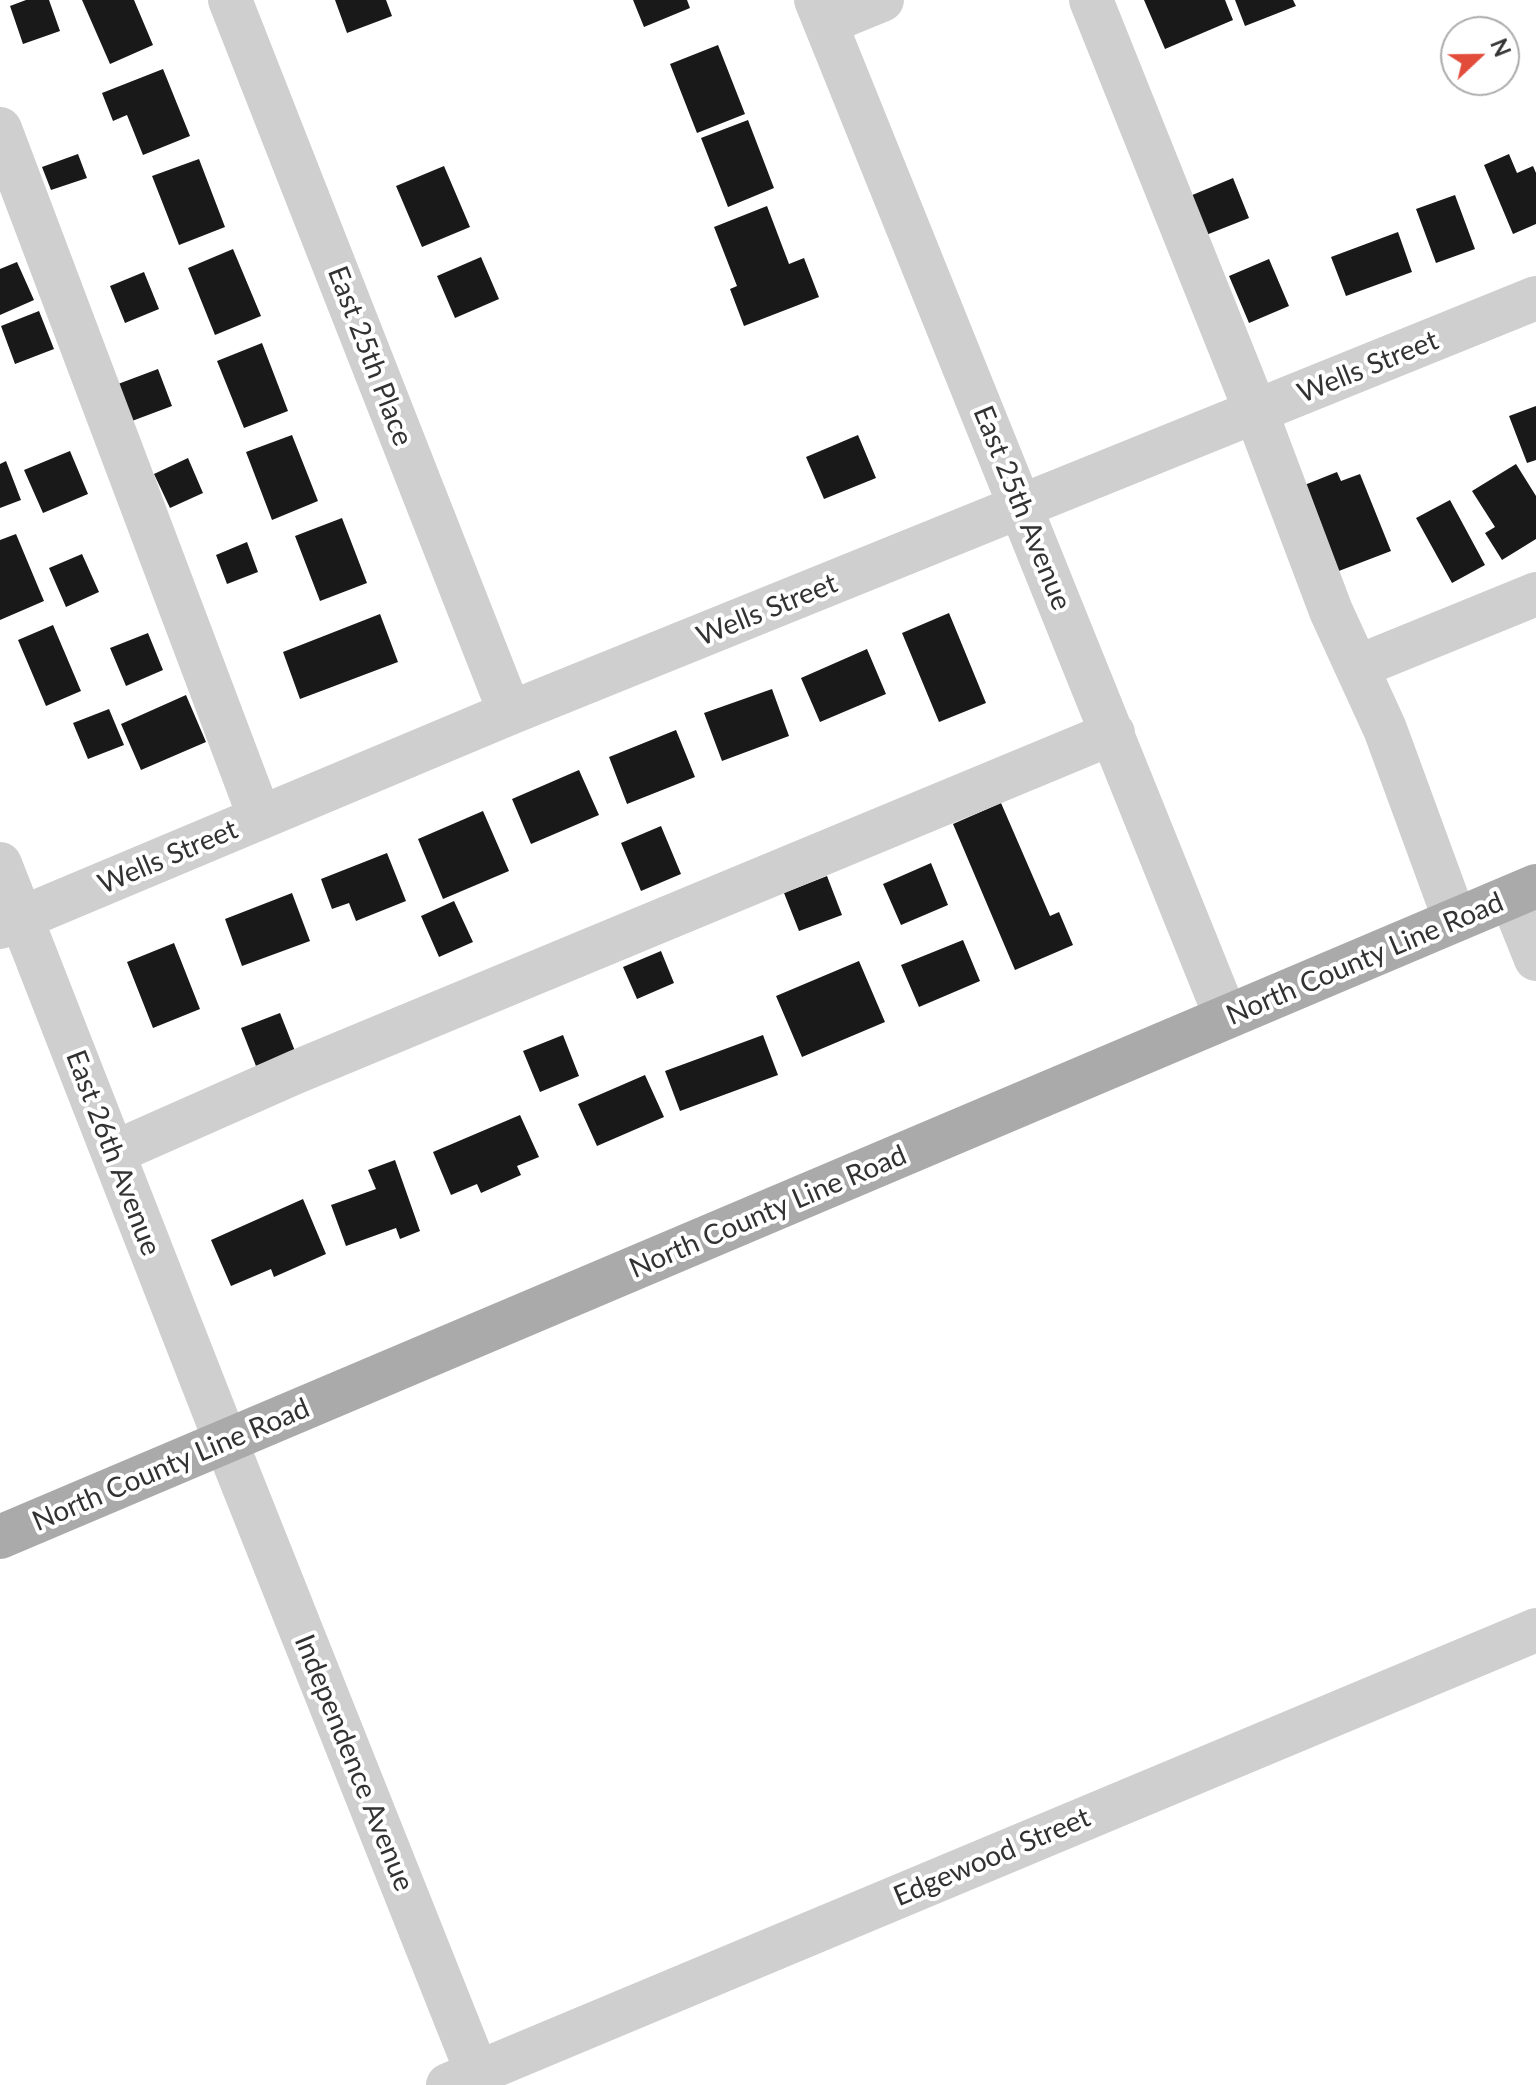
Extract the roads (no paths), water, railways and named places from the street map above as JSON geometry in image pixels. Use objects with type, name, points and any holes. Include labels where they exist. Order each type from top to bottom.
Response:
[{"type":"main road","name":"North County Line Road","points":[[0,1537],[1524,891]]},
{"type":"street","name":"East 25th Place","points":[[230,0],[510,713]]},
{"type":"street","points":[[821,12],[882,0]]},
{"type":"street","points":[[1091,0],[1256,412],[1331,611],[1385,729],[1455,920]]},
{"type":"street","name":"East 25th Avenue","points":[[821,12],[1226,1017]]},
{"type":"street","points":[[0,129],[260,818]]},
{"type":"street","name":"Wells Street","points":[[10,923],[510,713],[1536,298]]},
{"type":"street","points":[[1357,667],[1536,594]]},
{"type":"street","points":[[113,1153],[296,1072],[1113,733]]},
{"type":"street","name":"East 26th Avenue","points":[[0,864],[10,923],[113,1153],[226,1442]]},
{"type":"street","points":[[1524,891],[1536,959]]},
{"type":"street","name":"Independence Avenue","points":[[226,1442],[469,2081]]},
{"type":"street","name":"Edgewood Street","points":[[469,2081],[1536,1630]]}]
